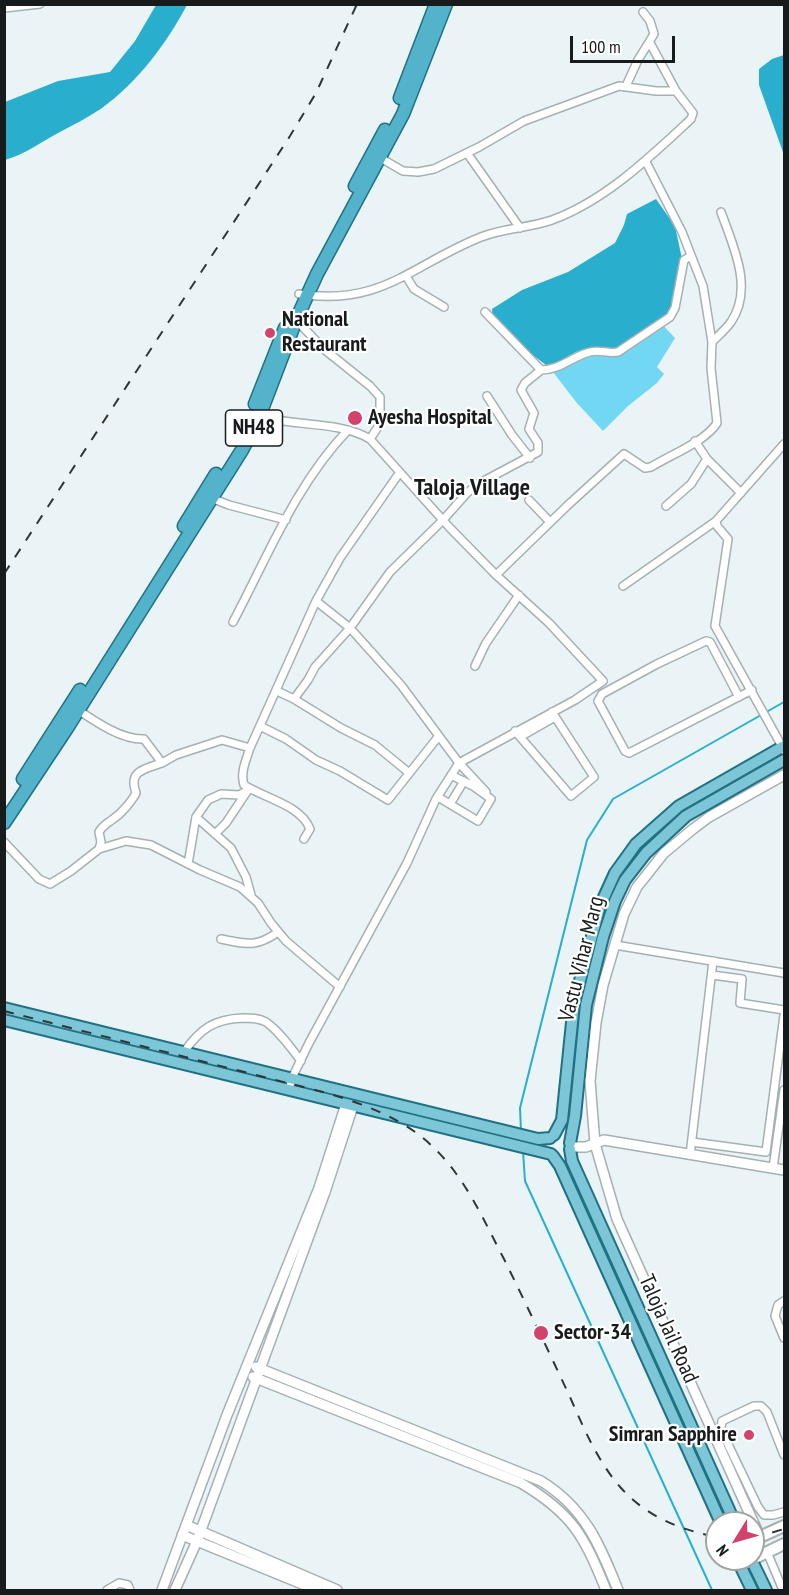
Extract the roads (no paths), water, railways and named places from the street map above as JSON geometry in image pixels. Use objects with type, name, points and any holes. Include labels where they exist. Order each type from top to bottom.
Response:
[{"type":"highway","name":"NH48","points":[[4,823],[242,450],[303,295],[376,155],[436,4]]},
{"type":"highway","name":"NH48","points":[[376,155],[403,114],[446,4]]},
{"type":"highway","name":"NH48","points":[[4,807],[272,388],[303,295]]},
{"type":"main road","points":[[552,1155],[548,1146],[562,1120],[570,1026],[577,990],[600,906],[615,873],[636,844],[679,806],[782,745]]},
{"type":"main road","name":"Vastu Vihar Marg","points":[[570,1146],[586,1005],[603,937],[625,880],[645,853],[686,816],[784,760]]},
{"type":"main road","points":[[4,1008],[538,1139],[565,1136],[570,1146],[562,1157],[552,1155],[4,1020]]},
{"type":"main road","name":"Taloja Jail Road","points":[[570,1146],[572,1161],[730,1511]]},
{"type":"main road","name":"Taloja Jail Road","points":[[552,1155],[560,1166],[716,1511]]},
{"type":"main road","points":[[765,1535],[784,1526]]},
{"type":"main road","points":[[767,1552],[784,1544]]},
{"type":"main road","points":[[743,1571],[752,1590]]},
{"type":"main road","points":[[756,1571],[765,1590]]},
{"type":"street","points":[[4,8],[40,4]]},
{"type":"street","points":[[626,86],[654,34],[650,21],[643,12]]},
{"type":"street","points":[[303,295],[352,296],[369,292],[406,276],[483,236],[552,220],[590,202],[646,162],[693,116],[676,91],[650,43]]},
{"type":"street","points":[[376,155],[403,171],[418,172],[434,169],[524,121],[619,86],[676,91]]},
{"type":"street","points":[[467,153],[520,228]]},
{"type":"street","points":[[496,575],[624,454],[645,468],[651,467],[713,429],[717,423],[711,368],[712,342],[703,286],[682,232],[646,162]]},
{"type":"street","points":[[712,342],[730,323],[737,311],[742,289],[739,267],[721,212]]},
{"type":"street","points":[[294,699],[315,667],[350,628],[390,572],[467,493],[478,484],[538,452],[538,443],[529,429],[534,413],[521,390],[525,382],[541,370],[551,370],[580,355],[596,350],[618,352],[662,324],[675,308],[684,260],[691,256]]},
{"type":"street","points":[[406,276],[414,289],[444,307]]},
{"type":"street","points":[[485,312],[541,370]]},
{"type":"street","points":[[296,320],[325,350],[370,386],[380,398],[380,424],[370,439]]},
{"type":"street","points":[[487,396],[530,458]]},
{"type":"street","points":[[255,416],[348,430],[370,439],[443,520],[496,575],[549,623],[603,681],[554,714],[459,763],[438,797],[407,863],[292,1078],[289,1090]]},
{"type":"street","points":[[234,622],[270,547],[319,462],[348,430]]},
{"type":"street","points":[[695,441],[707,459],[741,493]]},
{"type":"street","points":[[623,586],[716,521],[784,444]]},
{"type":"street","points":[[666,506],[691,484],[707,459]]},
{"type":"street","points":[[304,839],[310,829],[307,821],[291,809],[249,790],[244,785],[250,748],[316,601],[340,558],[400,472]]},
{"type":"street","points":[[211,498],[286,520]]},
{"type":"street","points":[[529,500],[550,522]]},
{"type":"street","points":[[716,521],[717,526],[728,539],[716,626],[782,745]]},
{"type":"street","points":[[475,666],[486,643],[519,595]]},
{"type":"street","points":[[316,601],[350,628],[401,685],[438,737],[486,792]]},
{"type":"street","points":[[739,697],[710,642],[706,641],[602,694],[598,701],[625,751],[629,753],[739,697],[752,690]]},
{"type":"street","points":[[277,691],[340,728],[375,745],[408,772]]},
{"type":"street","points":[[78,710],[95,721],[136,740],[144,739],[162,763]]},
{"type":"street","points":[[518,734],[571,796],[594,777],[554,714]]},
{"type":"street","points":[[260,726],[286,739],[316,760],[340,771],[385,800],[388,800],[438,737]]},
{"type":"street","points":[[99,849],[101,842],[99,832],[103,825],[116,817],[132,801],[136,793],[134,777],[143,769],[214,741],[222,740],[250,748]]},
{"type":"street","points":[[438,797],[477,821],[491,799],[451,775]]},
{"type":"street","points":[[744,1511],[617,1220],[595,1144],[590,1098],[591,1064],[603,985],[624,914],[637,887],[664,853],[709,817],[784,775]]},
{"type":"street","points":[[450,804],[464,782]]},
{"type":"street","points":[[188,864],[196,817],[208,800],[221,794],[239,795],[249,790]]},
{"type":"street","points":[[214,834],[226,823],[249,790]]},
{"type":"street","points":[[196,817],[231,848],[246,877],[252,897]]},
{"type":"street","points":[[4,842],[39,879],[50,884],[99,849],[126,841],[151,845],[240,887],[258,903],[278,932],[340,987]]},
{"type":"street","points":[[221,939],[248,945],[265,942],[278,932]]},
{"type":"street","points":[[615,945],[784,973]]},
{"type":"street","points":[[690,1155],[713,961]]},
{"type":"street","points":[[712,975],[742,979],[740,1003],[784,1010]]},
{"type":"street","points":[[692,1142],[766,1152],[784,1016]]},
{"type":"street","points":[[184,1052],[195,1036],[215,1023],[228,1018],[253,1017],[265,1022],[302,1061]]},
{"type":"street","points":[[773,1168],[784,1090]]},
{"type":"street","points":[[175,1590],[197,1541],[325,1192],[349,1105]]},
{"type":"street","points":[[162,1590],[246,1369],[319,1188],[349,1105]]},
{"type":"street","points":[[570,1146],[581,1148],[604,1140],[784,1170]]},
{"type":"street","points":[[784,1301],[778,1305],[775,1316],[784,1338]]},
{"type":"street","points":[[246,1369],[260,1368],[541,1481],[552,1488],[581,1516],[601,1547],[618,1590]]},
{"type":"street","points":[[246,1369],[256,1379],[521,1483],[547,1498],[571,1521],[591,1554],[606,1590]]},
{"type":"street","points":[[784,1455],[767,1412],[761,1406],[754,1406],[722,1421],[721,1428],[725,1438],[758,1507],[764,1515],[784,1512]]},
{"type":"street","points":[[186,1525],[337,1590]]},
{"type":"street","points":[[182,1535],[317,1590]]},
{"type":"street","points":[[767,1552],[783,1590]]},
{"type":"street","points":[[107,1590],[119,1583],[128,1585],[130,1590]]},
{"type":"waterway","points":[[521,1131],[520,1108],[587,840],[613,799],[784,702]]},
{"type":"waterway","points":[[523,1151],[525,1181],[712,1590]]},
{"type":"railway","points":[[4,574],[290,136],[316,93],[357,4]]},
{"type":"railway","points":[[4,1011],[327,1093],[383,1114],[421,1136],[444,1158],[473,1200],[513,1278],[592,1445],[605,1467],[621,1488],[642,1507],[665,1521],[705,1534]]},
{"type":"railway","points":[[765,1535],[784,1529]]},
{"type":"place","name":"National Restaurant","points":[[270,333]]},
{"type":"place","name":"Ayesha Hospital","points":[[355,418]]},
{"type":"place","name":"Sector-34","points":[[541,1333]]},
{"type":"place","name":"Simran Sapphire","points":[[749,1435]]},
{"type":"district","name":"Taloja Village","points":[[472,488]]}]
